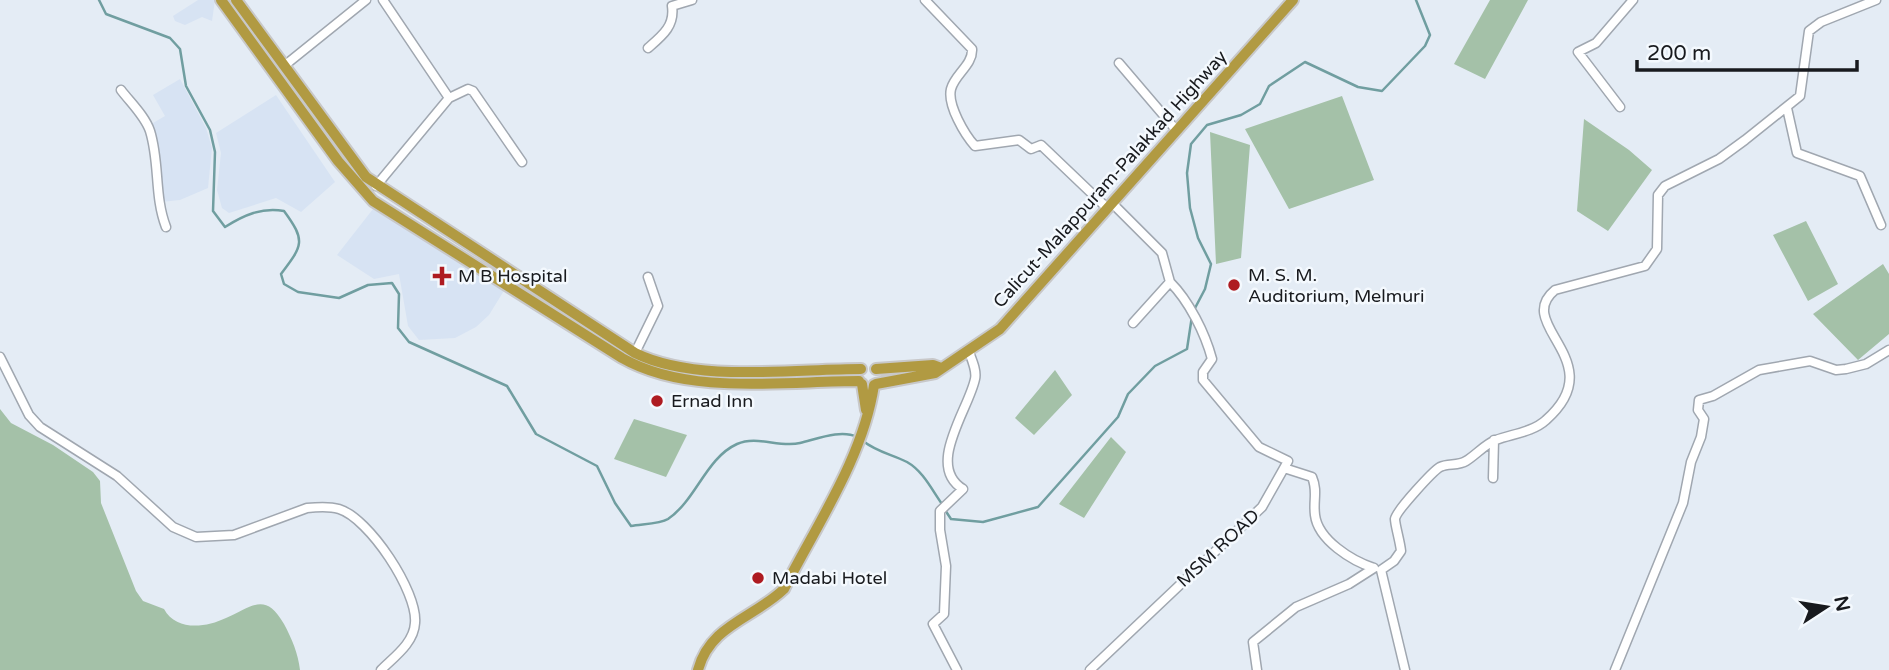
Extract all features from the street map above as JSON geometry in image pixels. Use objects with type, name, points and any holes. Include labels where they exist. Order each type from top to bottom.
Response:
[{"type":"highway","points":[[221,0],[357,185],[373,201],[601,346],[654,374],[695,383],[861,378]]},
{"type":"highway","points":[[236,0],[366,177],[376,186],[635,353],[650,361],[693,370],[861,378]]},
{"type":"highway","name":"Calicut-Malappuram-Palakkad Highway","points":[[861,378],[875,384],[935,373],[1000,329],[1293,0]]},
{"type":"highway","points":[[424,233],[431,221]]},
{"type":"highway","points":[[868,420],[861,378],[868,366],[876,369],[933,365],[941,368]]},
{"type":"highway","points":[[698,670],[702,656],[715,637],[771,601],[784,589],[868,420],[879,376],[876,369]]},
{"type":"street","points":[[284,66],[366,0]]},
{"type":"street","points":[[383,0],[449,98]]},
{"type":"street","points":[[648,48],[665,33],[672,21],[669,3],[692,0]]},
{"type":"street","points":[[925,0],[972,49],[967,65],[951,87],[951,98],[967,138],[975,146],[1019,140],[1031,149],[1041,145],[1162,253],[1170,282],[1180,292],[1208,346],[1212,359],[1203,372],[1203,380],[1259,447],[1288,461],[1284,468],[1312,477],[1317,488],[1315,516],[1319,527],[1343,552],[1377,569],[1405,670]]},
{"type":"street","points":[[1619,107],[1578,51],[1596,43],[1633,0]]},
{"type":"street","points":[[1257,670],[1253,642],[1296,607],[1394,561],[1401,551],[1395,519],[1401,506],[1435,470],[1462,464],[1494,440],[1516,435],[1545,421],[1567,393],[1571,378],[1567,358],[1546,325],[1542,309],[1545,298],[1555,290],[1645,267],[1657,249],[1658,195],[1665,186],[1719,159],[1787,108],[1800,96],[1810,31],[1821,22],[1876,0]]},
{"type":"street","points":[[1119,63],[1177,131]]},
{"type":"street","points":[[121,90],[149,127],[155,152],[158,202],[166,228]]},
{"type":"street","points":[[376,186],[449,98],[462,90],[473,91],[522,162]]},
{"type":"street","points":[[1787,108],[1797,153],[1860,176],[1881,225]]},
{"type":"street","points":[[635,353],[658,306],[648,277]]},
{"type":"street","points":[[1132,323],[1170,282]]},
{"type":"street","points":[[1615,670],[1683,503],[1690,462],[1701,437],[1704,419],[1699,410],[1699,400],[1713,396],[1759,370],[1810,361],[1836,370],[1846,369],[1866,364],[1889,349]]},
{"type":"street","points":[[957,670],[933,624],[944,614],[946,566],[940,511],[963,489],[950,475],[947,459],[976,376],[969,352]]},
{"type":"street","points":[[0,357],[29,415],[40,427],[117,476],[173,527],[196,537],[234,535],[307,508],[319,507],[340,509],[356,519],[382,549],[405,586],[413,607],[415,623],[412,636],[403,649],[381,670]]},
{"type":"street","points":[[1493,478],[1494,440]]},
{"type":"street","name":"MSM ROAD","points":[[1090,670],[1262,507],[1284,468]]},
{"type":"shaded area","points":[[198,0],[215,0],[212,21],[202,17],[185,25],[175,21],[173,16]]},
{"type":"shaded area","points":[[180,79],[206,128],[212,148],[208,188],[180,200],[161,202],[160,163],[153,123],[165,116],[153,95]]},
{"type":"shaded area","points":[[276,95],[335,182],[301,212],[276,198],[229,213],[222,208],[217,190],[221,153],[216,133]]},
{"type":"shaded area","name":"M B Hospital","points":[[373,209],[505,289],[489,315],[476,327],[455,338],[419,340],[408,326],[399,274],[374,279],[337,255]]},
{"type":"green space","points":[[1490,0],[1528,0],[1485,79],[1454,64]]},
{"type":"green space","points":[[1342,96],[1374,180],[1289,209],[1245,129]]},
{"type":"green space","points":[[1584,119],[1629,150],[1652,170],[1608,231],[1577,211]]},
{"type":"green space","points":[[1210,132],[1250,145],[1241,258],[1216,264]]},
{"type":"green space","points":[[1806,221],[1838,284],[1808,301],[1773,235]]},
{"type":"green space","points":[[1883,264],[1889,274],[1889,334],[1858,360],[1813,314]]},
{"type":"green space","points":[[1055,370],[1072,395],[1034,435],[1015,418]]},
{"type":"green space","points":[[0,409],[11,423],[53,445],[93,472],[100,481],[101,503],[136,591],[143,601],[164,609],[176,621],[192,626],[209,624],[258,604],[271,608],[284,624],[294,646],[300,670],[0,670]]},
{"type":"green space","points":[[634,419],[687,435],[666,477],[614,459]]},
{"type":"green space","points":[[1111,437],[1126,452],[1084,518],[1059,504]]},
{"type":"waterway","points":[[99,0],[106,14],[170,38],[180,49],[186,86],[210,130],[215,152],[213,211],[225,227],[253,213],[284,211],[296,229],[299,243],[294,256],[281,274],[284,284],[298,292],[339,298],[368,285],[392,283],[399,294],[398,328],[409,342],[507,386],[536,434],[597,466],[615,503],[631,526],[668,519],[678,511],[717,459],[737,444],[752,441],[792,444],[836,434],[857,437]]},
{"type":"waterway","points":[[1194,310],[1205,289],[1211,264],[1198,238],[1190,208],[1187,173],[1191,144],[1207,125],[1241,115],[1260,104],[1269,86],[1305,62],[1358,87],[1382,91],[1425,46],[1430,35],[1416,0]]},
{"type":"waterway","points":[[945,510],[951,519],[983,522],[1038,507],[1118,417],[1128,394],[1155,366],[1187,349],[1192,316]]},
{"type":"waterway","points":[[863,441],[913,466],[942,504]]},
{"type":"place","name":"M B Hospital","points":[[442,276]]},
{"type":"place","name":"M. S. M. Auditorium, Melmuri","points":[[1234,285]]},
{"type":"place","name":"Ernad Inn","points":[[657,401]]},
{"type":"place","name":"Madabi Hotel","points":[[758,578]]}]
